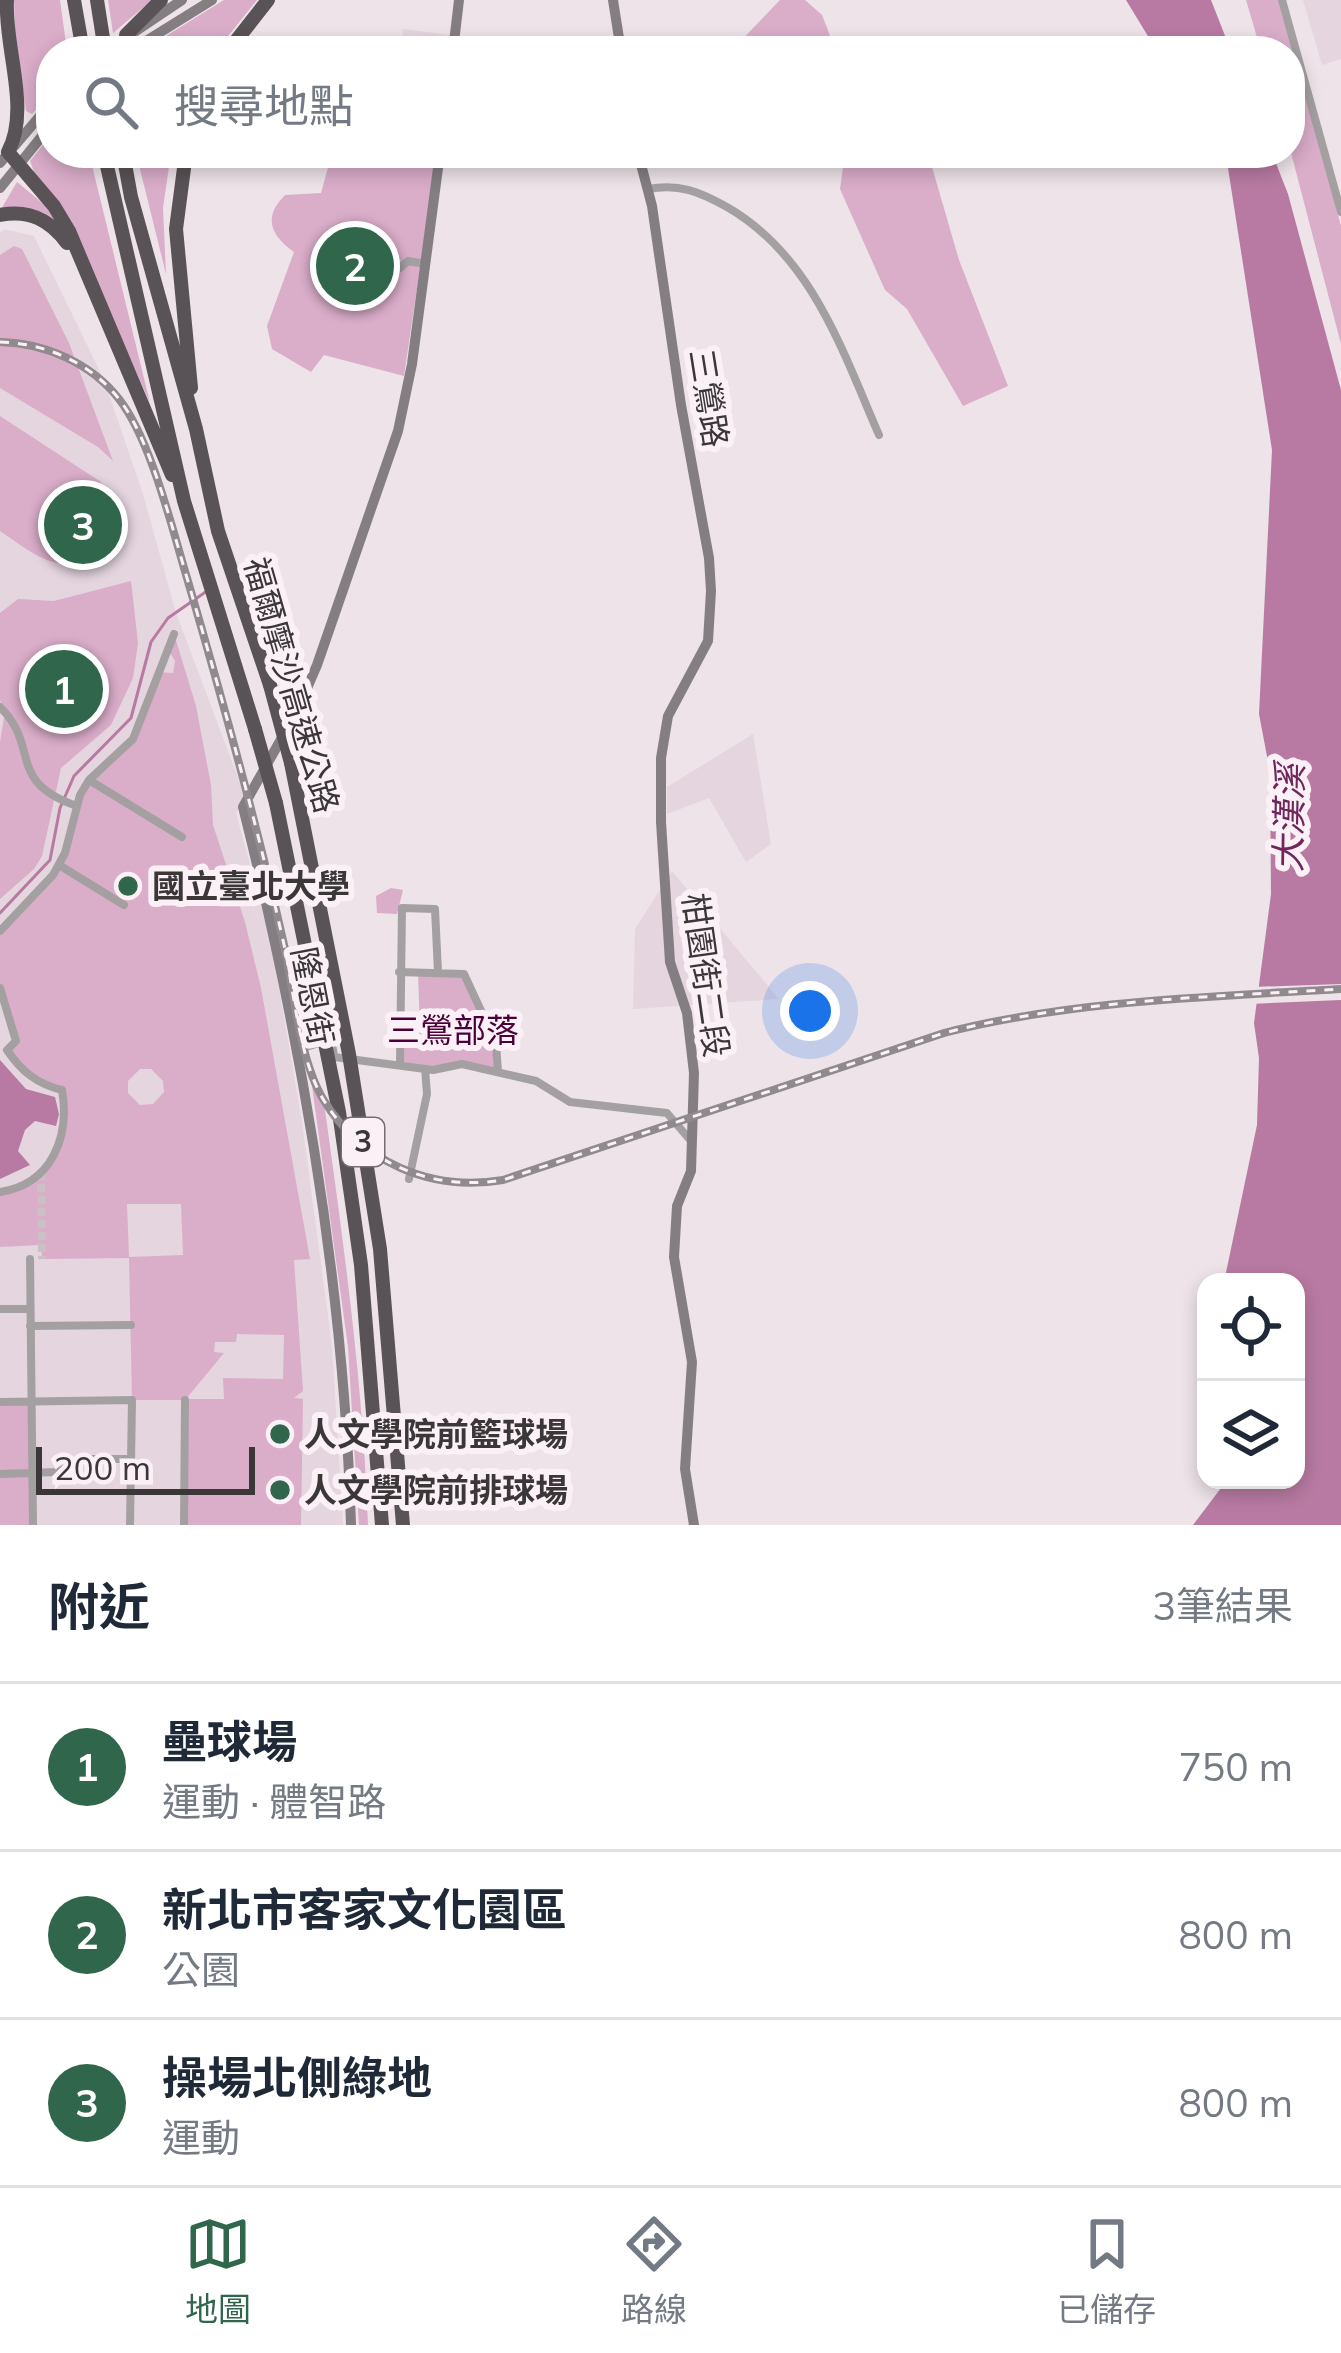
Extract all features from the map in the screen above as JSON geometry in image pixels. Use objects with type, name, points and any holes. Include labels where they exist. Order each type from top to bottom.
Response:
[{"type":"highway","points":[[7,0],[7,43],[18,120],[6,158],[66,225],[184,501]]},
{"type":"highway","points":[[74,0],[80,36]]},
{"type":"highway","points":[[133,36],[160,0]]},
{"type":"highway","points":[[240,36],[268,0]]},
{"type":"highway","points":[[98,5],[103,36]]},
{"type":"highway","name":"福爾摩沙高速公路","points":[[107,168],[184,501],[275,803],[326,1041],[361,1264],[382,1525]]},
{"type":"highway","name":"福爾摩沙高速公路","points":[[126,168],[196,429],[218,531],[291,763],[350,1058],[380,1249],[404,1525]]},
{"type":"highway","points":[[184,168],[176,229],[196,429]]},
{"type":"highway","points":[[0,215],[31,214],[53,227],[88,283]]},
{"type":"street","points":[[137,36],[182,0]]},
{"type":"street","points":[[142,36],[212,0]]},
{"type":"street","points":[[455,36],[459,0]]},
{"type":"street","points":[[613,0],[619,36]]},
{"type":"street","points":[[1282,0],[1292,36]]},
{"type":"street","points":[[1305,83],[1341,212]]},
{"type":"street","points":[[0,188],[6,158],[36,121]]},
{"type":"street","points":[[6,158],[36,136]]},
{"type":"street","name":"隆恩街","points":[[351,1525],[336,1314],[296,1050],[243,808],[298,710],[317,664],[398,431],[438,168]]},
{"type":"street","name":"三鶯路","points":[[642,168],[709,558],[710,628],[703,653]]},
{"type":"street","points":[[647,190],[670,185],[708,197],[749,220],[781,250],[828,318],[879,435]]},
{"type":"street","points":[[400,268],[409,262],[426,265]]},
{"type":"street","points":[[0,931],[59,865],[89,780],[133,740],[174,634]]},
{"type":"street","name":"柑園街二段","points":[[694,1525],[685,1469],[692,1362],[674,1257],[677,1205],[691,1171],[694,1073],[687,1012],[670,962],[661,822],[668,716],[703,653]]},
{"type":"street","points":[[0,706],[18,730],[35,783],[54,798],[77,806]]},
{"type":"street","points":[[89,780],[182,837]]},
{"type":"street","points":[[59,865],[124,905]]},
{"type":"street","points":[[400,1065],[402,908],[435,909],[438,972]]},
{"type":"street","points":[[399,972],[464,974],[496,1043],[498,1072]]},
{"type":"street","points":[[0,988],[16,1030],[16,1041],[3,1050],[43,1085],[62,1090],[66,1115],[62,1141],[50,1163],[32,1180],[0,1192]]},
{"type":"street","points":[[296,1050],[331,1040],[334,1057],[425,1068],[462,1064],[498,1072],[536,1081],[571,1102],[667,1113],[692,1142]]},
{"type":"street","points":[[409,1179],[427,1094],[425,1068]]},
{"type":"street","points":[[30,1259],[33,1525]]},
{"type":"street","points":[[0,1310],[30,1309]]},
{"type":"street","points":[[30,1326],[131,1324]]},
{"type":"street","points":[[0,1402],[132,1400],[130,1525]]},
{"type":"street","points":[[184,1525],[185,1400]]},
{"type":"street","points":[[0,1474],[58,1472],[82,1459],[131,1459]]},
{"type":"shaded area","points":[[1303,0],[1341,0],[1341,59],[1322,65]]},
{"type":"shaded area","points":[[403,29],[450,35],[450,36],[402,36]]},
{"type":"shaded area","name":"國立臺北大學","points":[[4,229],[34,236],[104,380],[143,494],[176,613],[246,799],[236,813],[271,942],[302,1122],[332,1346],[343,1525],[0,1525],[0,233]]},
{"type":"shaded area","points":[[753,734],[771,844],[746,862],[709,798],[667,814],[667,787]]},
{"type":"shaded area","points":[[672,871],[779,999],[633,1009],[635,929]]},
{"type":"green space","points":[[14,0],[60,0],[65,36],[36,36],[36,110],[32,114],[26,111]]},
{"type":"green space","points":[[108,0],[152,0],[113,33]]},
{"type":"green space","points":[[224,0],[257,0],[228,36],[166,36]]},
{"type":"green space","points":[[780,0],[805,0],[822,15],[830,36],[745,36]]},
{"type":"green space","points":[[1246,0],[1279,0],[1289,36],[1257,36]]},
{"type":"green space","points":[[1305,95],[1341,226],[1341,344],[1295,168],[1305,168]]},
{"type":"green space","points":[[36,154],[36,168],[93,168],[150,403],[71,225],[38,183],[30,161]]},
{"type":"green space","points":[[140,168],[169,168],[163,208],[166,274]]},
{"type":"green space","points":[[328,168],[435,168],[404,376],[324,355],[311,372],[272,349],[267,326],[294,252],[275,232],[274,211],[285,195],[321,193]]},
{"type":"green space","points":[[843,168],[932,168],[959,260],[1008,386],[963,406],[907,309],[885,290],[840,189]]},
{"type":"green space","points":[[17,182],[46,206],[56,221],[0,211]]},
{"type":"green space","points":[[14,246],[22,249],[69,343],[113,461],[98,447],[0,388],[0,255]]},
{"type":"green space","points":[[0,416],[101,482],[107,524],[87,558],[74,563],[50,561],[0,531]]},
{"type":"green space","points":[[131,581],[138,643],[133,678],[111,725],[61,768],[42,856],[0,899],[0,742],[5,712],[0,700],[0,613],[18,599],[54,601]]},
{"type":"green space","points":[[174,634],[196,706],[211,785],[213,825],[261,988],[310,1259],[294,1260],[303,1391],[294,1398],[303,1399],[301,1525],[184,1525],[185,1400],[132,1400],[129,1258],[42,1259],[41,1245],[0,1247],[0,1192],[32,1181],[62,1141],[61,1090],[43,1085],[7,1050],[15,1041],[0,988],[0,931],[43,888],[65,853],[80,795],[133,739],[158,672],[173,673],[175,661],[167,648]],"holes":[[[140,1069],[151,1069],[163,1081],[164,1092],[153,1104],[140,1105],[128,1093],[128,1081]],[[127,1204],[181,1204],[183,1255],[129,1257]],[[237,1334],[284,1335],[283,1379],[223,1378],[224,1399],[186,1399],[224,1353],[214,1352],[215,1342],[236,1342]]]},
{"type":"green space","points":[[391,888],[403,890],[397,914],[377,913],[376,896]]},
{"type":"green space","name":"三鶯部落","points":[[418,972],[459,972],[496,1043],[498,1072],[400,1065],[400,1034],[420,1032]]},
{"type":"green space","points":[[311,1079],[323,1096],[345,1256],[368,1525],[359,1525],[348,1347]]},
{"type":"green space","points":[[0,1402],[29,1402],[33,1525],[0,1525]]},
{"type":"water","points":[[1126,0],[1211,0],[1225,36],[1148,36]]},
{"type":"water","name":"大漢溪","points":[[1228,168],[1278,168],[1341,390],[1341,1525],[1193,1525],[1220,1489],[1305,1489],[1305,1273],[1226,1273],[1257,1125],[1259,1058],[1254,1023],[1271,894],[1270,772],[1259,714],[1272,450]]},
{"type":"water","points":[[0,1060],[26,1089],[55,1097],[59,1114],[56,1126],[35,1121],[25,1130],[18,1151],[30,1165],[0,1179]]},
{"type":"pier","points":[[1341,984],[1341,1000],[1250,1004],[1252,987]]},
{"type":"waterway","points":[[0,913],[50,860],[60,808],[74,776],[131,718],[151,642],[168,618],[207,591]]},
{"type":"tunnel","points":[[41,1172],[42,1259]]},
{"type":"railway","points":[[0,342],[34,346],[81,365],[119,399],[141,437],[167,510],[239,763],[315,1083],[357,1140],[400,1168],[449,1181],[503,1180],[944,1033],[992,1022],[1141,1002],[1341,989]]},
{"type":"place","name":"新北市客家文化園區","points":[[355,266]]},
{"type":"place","name":"操場北側綠地","points":[[83,525]]},
{"type":"place","name":"壘球場","points":[[64,689]]},
{"type":"place","name":"國立臺北大學","points":[[128,886]]},
{"type":"place","name":"人文學院前籃球場","points":[[280,1434]]},
{"type":"place","name":"人文學院前排球場","points":[[280,1490]]}]
